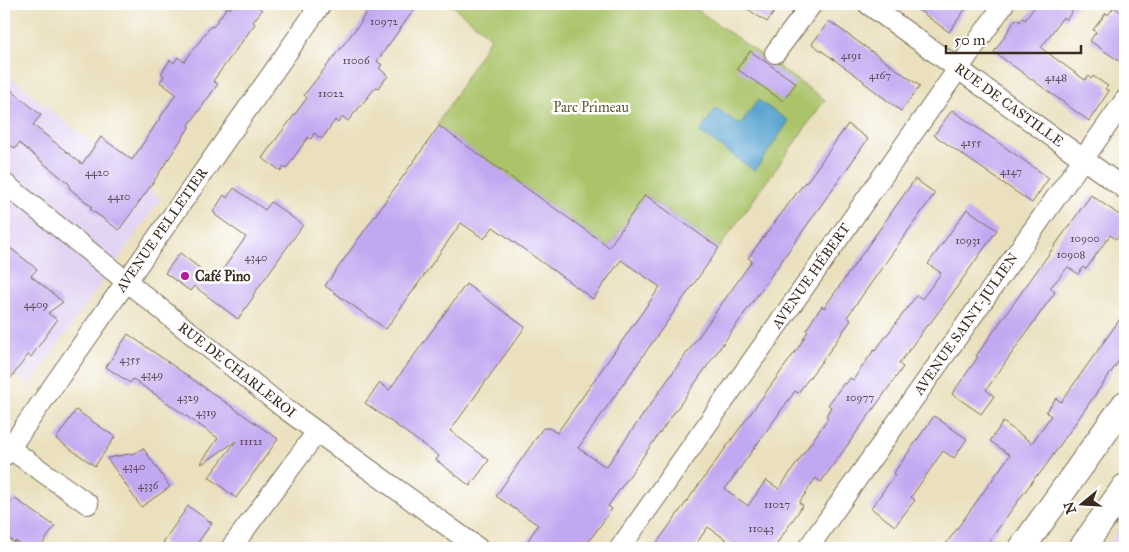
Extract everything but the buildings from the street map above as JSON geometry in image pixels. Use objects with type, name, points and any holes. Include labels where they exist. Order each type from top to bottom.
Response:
[{"type":"main road","points":[[1022,548],[1125,404]]},
{"type":"main road","points":[[1082,548],[1125,487]]},
{"type":"street","name":"AVENUE PELLETIER","points":[[6,452],[321,4]]},
{"type":"street","points":[[776,53],[812,4]]},
{"type":"street","name":"RUE DE CASTILLE","points":[[868,4],[1125,189]]},
{"type":"street","name":"AVENUE HÉBERT","points":[[620,548],[1004,4]]},
{"type":"street","name":"AVENUE SAINT-JULIEN","points":[[808,548],[1125,100]]},
{"type":"street","name":"RUE DE CHARLEROI","points":[[4,183],[276,402],[478,548]]},
{"type":"street","points":[[231,548],[317,432]]},
{"type":"street","points":[[6,452],[88,504]]},
{"type":"shaded area","points":[[4,72],[161,199],[29,386],[4,365]]},
{"type":"shaded area","points":[[1125,520],[1125,548],[1106,548]]},
{"type":"green space","name":"Parc Primeau","points":[[450,4],[689,4],[825,100],[719,248],[646,195],[609,247],[437,125],[491,37]]},
{"type":"water","points":[[758,100],[789,121],[755,171],[700,132],[716,108],[740,125]]},
{"type":"place","name":"Café Pino","points":[[185,276]]}]
